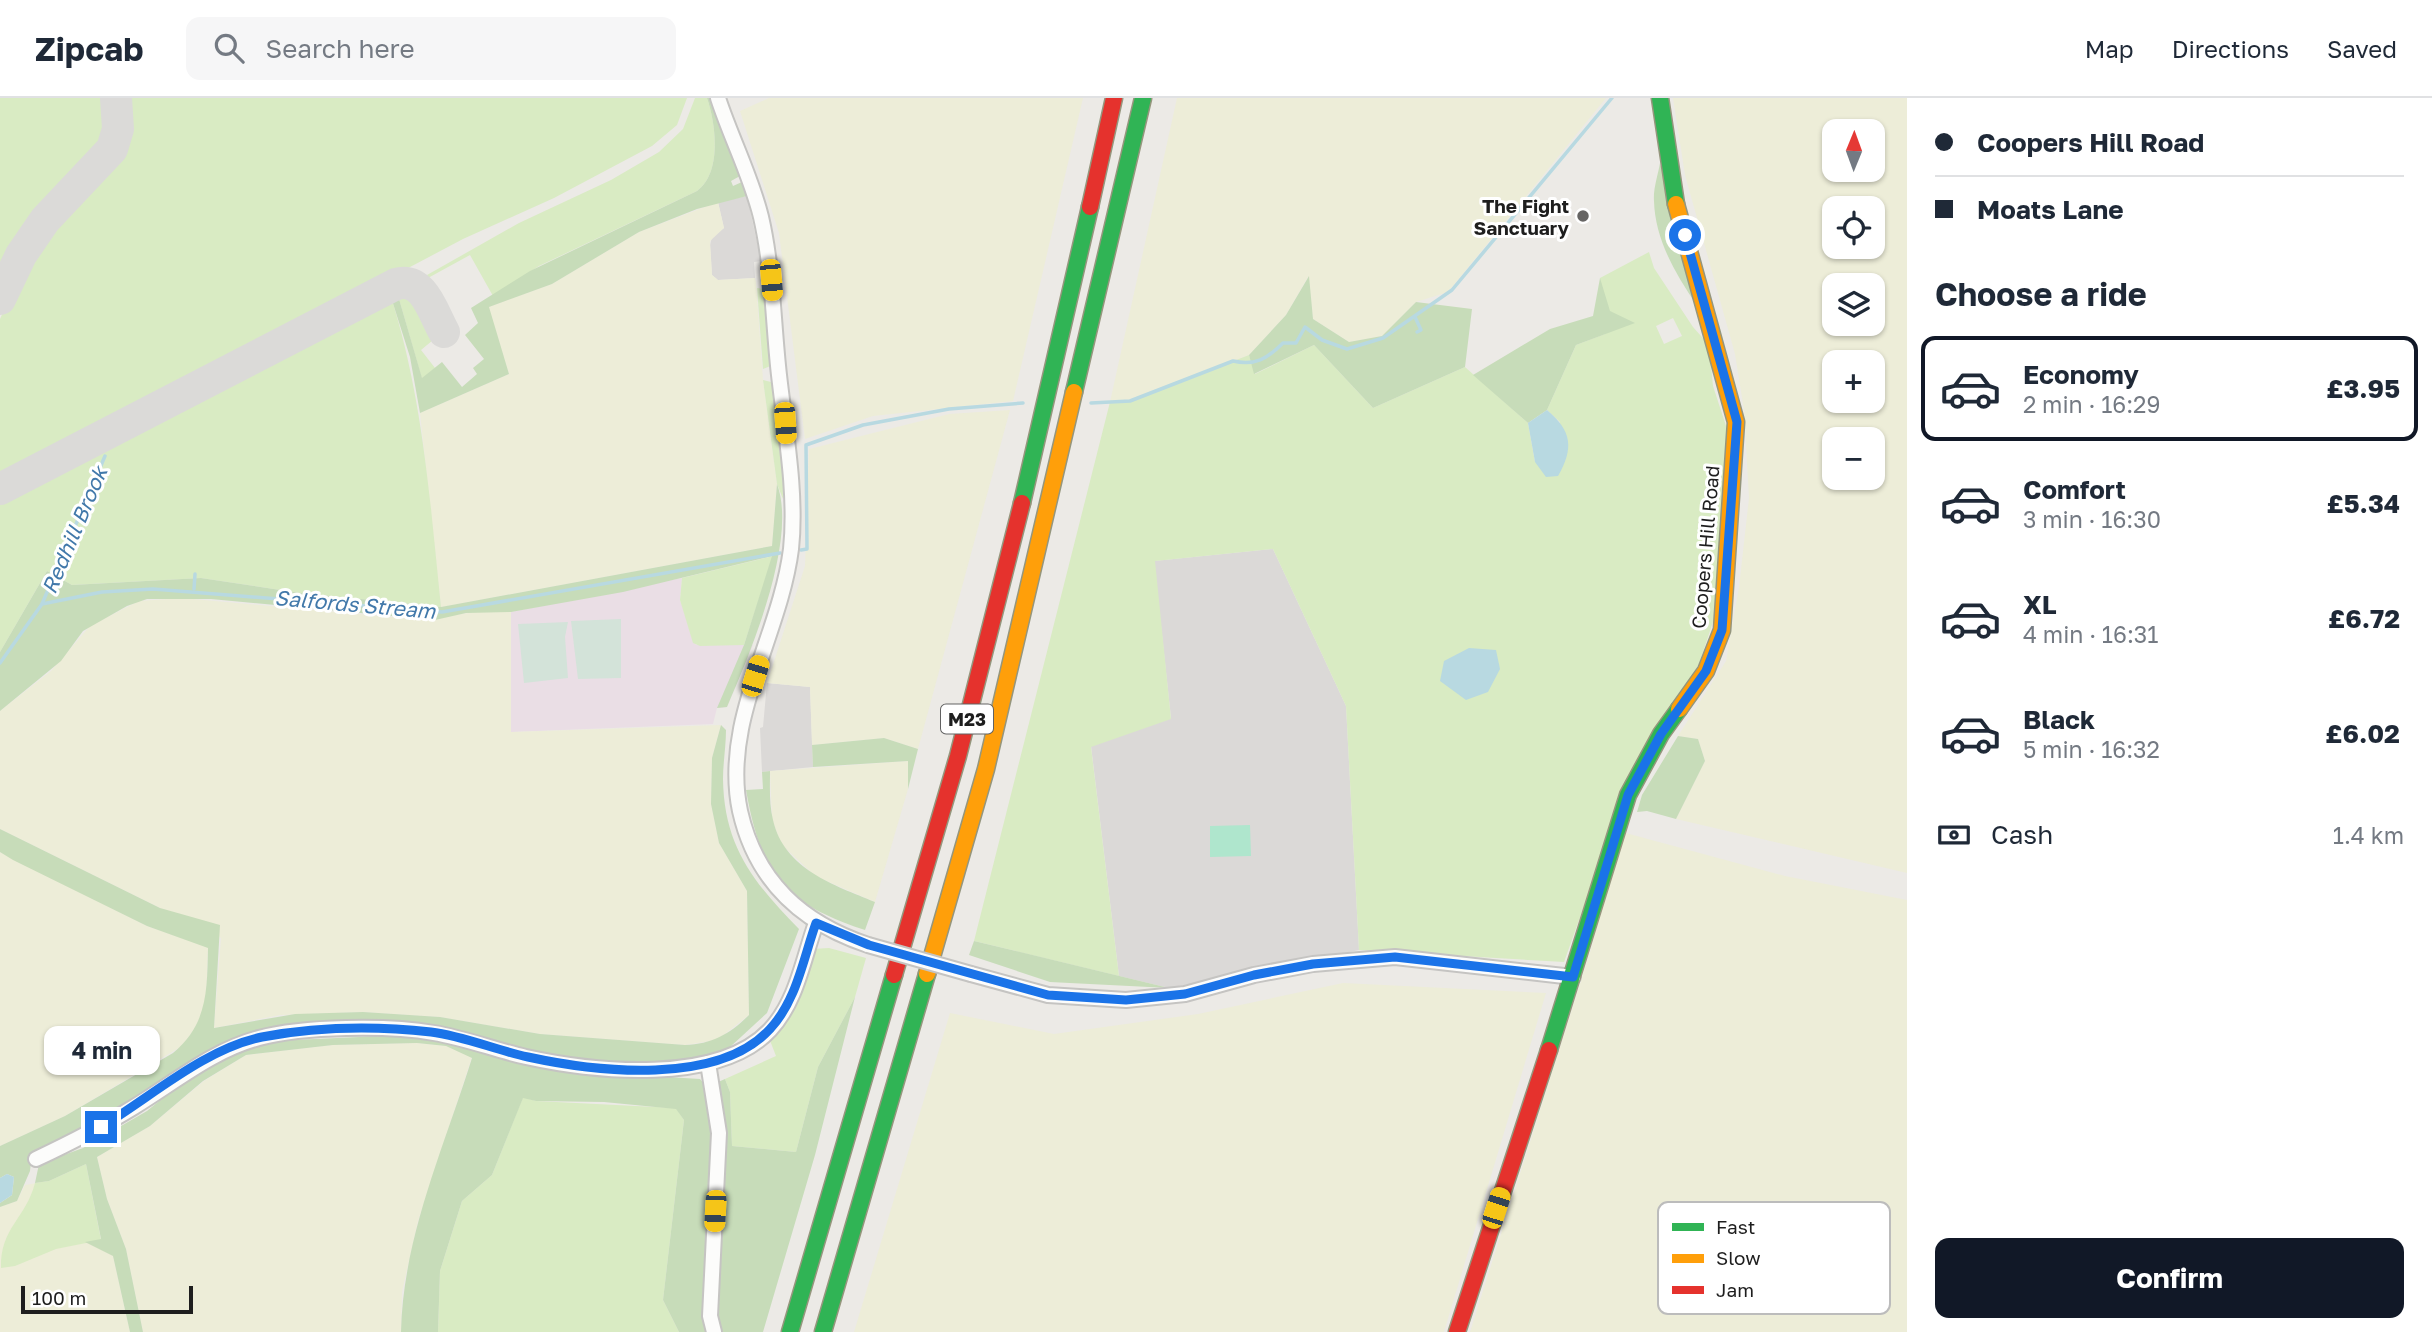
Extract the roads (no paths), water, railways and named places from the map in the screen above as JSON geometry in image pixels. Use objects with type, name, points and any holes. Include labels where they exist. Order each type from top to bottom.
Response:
[{"type":"main road","name":"M23","points":[[790,1332],[958,756],[1034,456],[1114,98]]},
{"type":"main road","name":"M23","points":[[823,1332],[986,769],[1143,98]]},
{"type":"main road","name":"Coopers Hill Road","points":[[1457,1332],[1573,977],[1628,795],[1661,734],[1706,671],[1722,630],[1737,422],[1672,189],[1660,98]]},
{"type":"street","points":[[718,98],[754,194],[766,242],[785,423],[791,532],[789,558],[755,676],[739,744],[737,790],[744,823],[765,868],[788,901],[816,923],[869,945],[1048,995],[1126,1000],[1185,994],[1254,975],[1313,964],[1395,957],[1573,977]]},
{"type":"street","points":[[36,1159],[101,1127],[200,1064],[260,1038],[306,1031],[397,1030],[433,1033],[560,1063],[624,1068],[682,1068],[708,1063],[740,1053],[758,1041],[776,1022],[797,983],[816,923]]},
{"type":"street","points":[[708,1063],[719,1133],[710,1315],[714,1332]]},
{"type":"water","points":[[1547,410],[1562,425],[1568,448],[1558,476],[1546,477],[1535,462],[1528,423]]},
{"type":"water","points":[[1469,648],[1496,650],[1500,669],[1488,692],[1466,700],[1440,681],[1444,661]]},
{"type":"water","points":[[7,1174],[14,1177],[12,1195],[0,1203],[0,1178]]},
{"type":"waterway","name":"Salfords Stream","points":[[1091,403],[1130,401],[1233,361],[1248,363],[1260,360],[1283,343],[1296,343],[1305,327],[1322,340],[1347,349],[1383,338],[1452,290],[1612,98]]},
{"type":"waterway","points":[[1415,317],[1421,330],[1417,332]]},
{"type":"waterway","name":"Salfords Stream","points":[[801,550],[807,549],[806,445],[863,425],[949,409],[1023,403]]},
{"type":"waterway","name":"Redhill Brook","points":[[0,663],[42,604],[105,456]]},
{"type":"waterway","name":"Salfords Stream","points":[[42,604],[102,592],[153,589],[442,612],[780,553]]},
{"type":"waterway","name":"Redhill Brook","points":[[194,589],[195,574]]},
{"type":"place","name":"The Fight Sanctuary","points":[[1583,216]]}]
